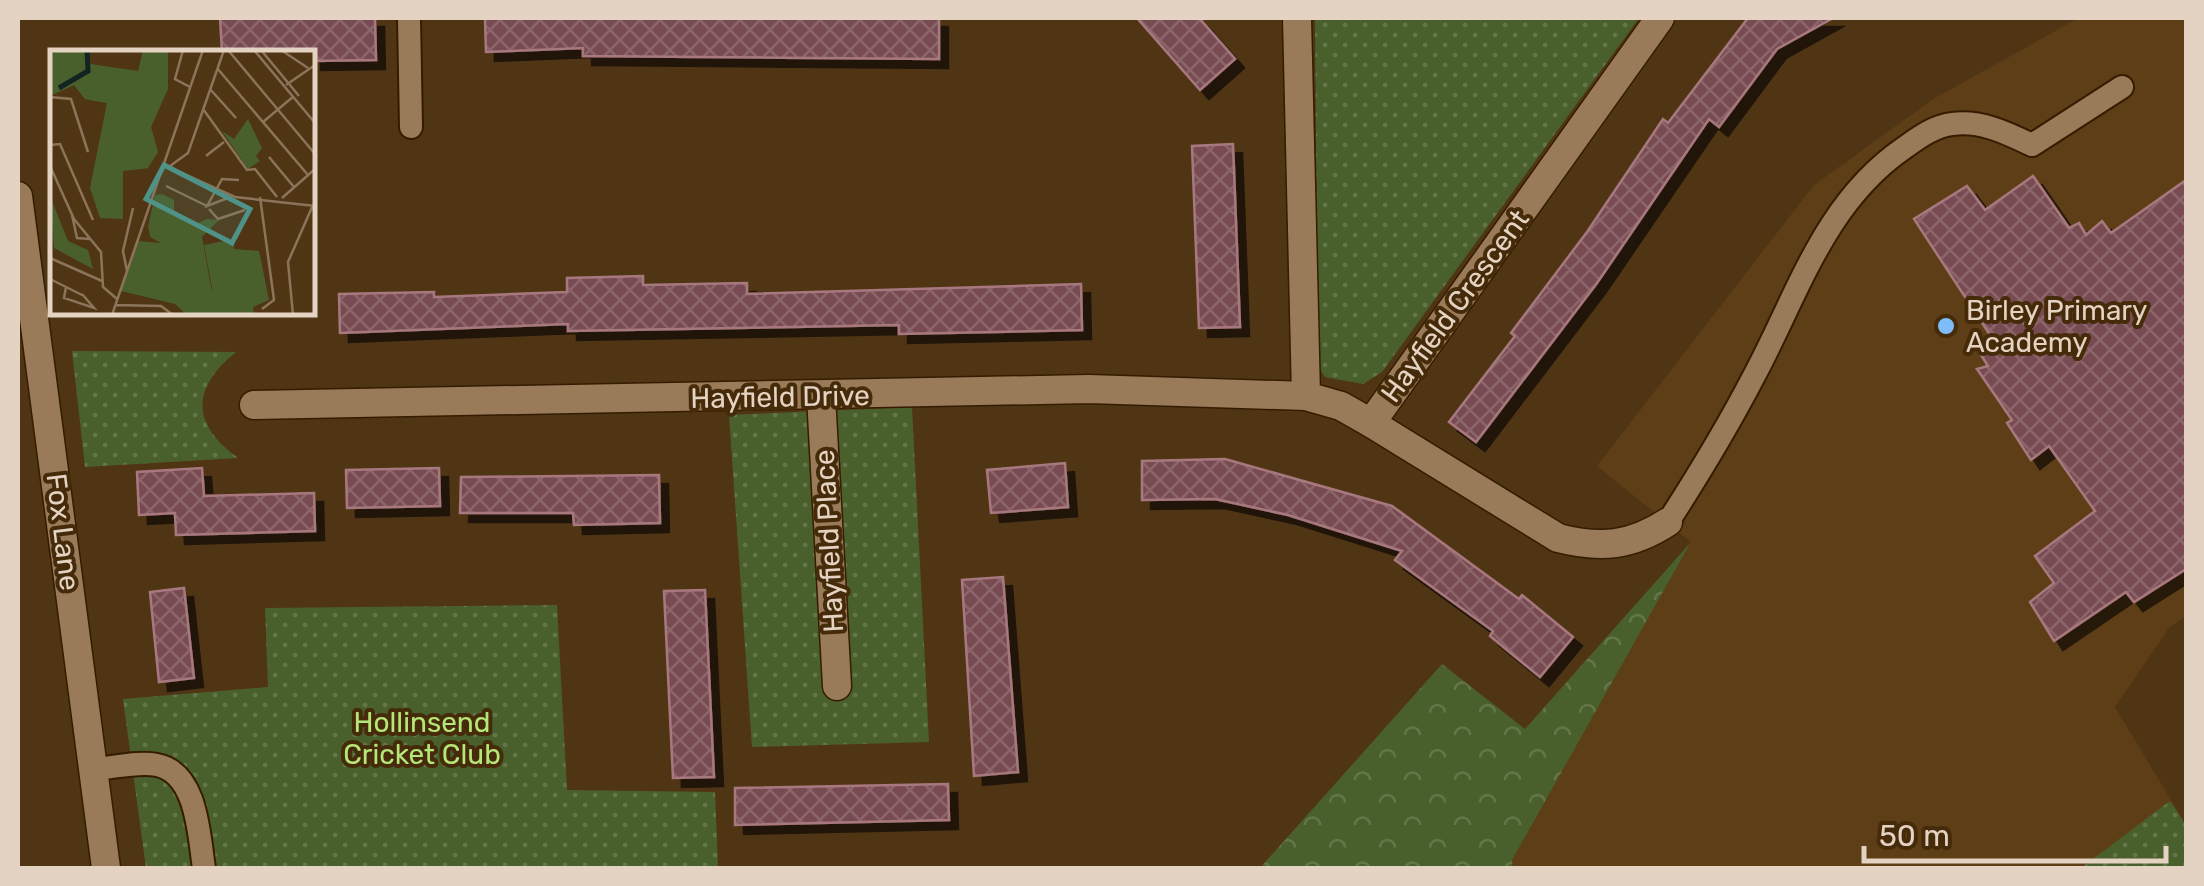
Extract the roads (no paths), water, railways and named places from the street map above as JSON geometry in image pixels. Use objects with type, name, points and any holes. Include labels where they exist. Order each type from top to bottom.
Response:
[{"type":"street","points":[[1296,18],[1306,396]]},
{"type":"street","name":"Hayfield Crescent","points":[[1306,396],[1341,406],[1371,423],[1660,18]]},
{"type":"street","name":"Fox Lane","points":[[18,196],[27,334],[106,868]]},
{"type":"street","name":"Hayfield Drive","points":[[254,405],[1089,389],[1306,396]]},
{"type":"street","name":"Hayfield Place","points":[[822,396],[837,686]]},
{"type":"street","points":[[1371,423],[1558,538],[1585,545],[1627,544],[1668,522]]},
{"type":"lane","points":[[409,18],[411,127]]},
{"type":"lane","points":[[1668,522],[1707,464],[1816,247],[1848,199],[1885,161],[1925,133],[1952,124],[1995,128],[2032,145],[2122,87]]},
{"type":"lane","points":[[93,769],[159,765],[172,774],[184,786],[195,809],[204,868]]},
{"type":"place","name":"Birley Primary Academy","points":[[1946,326]]},
{"type":"park label","name":"Hollinsend Cricket Club","points":[[422,738]]}]
